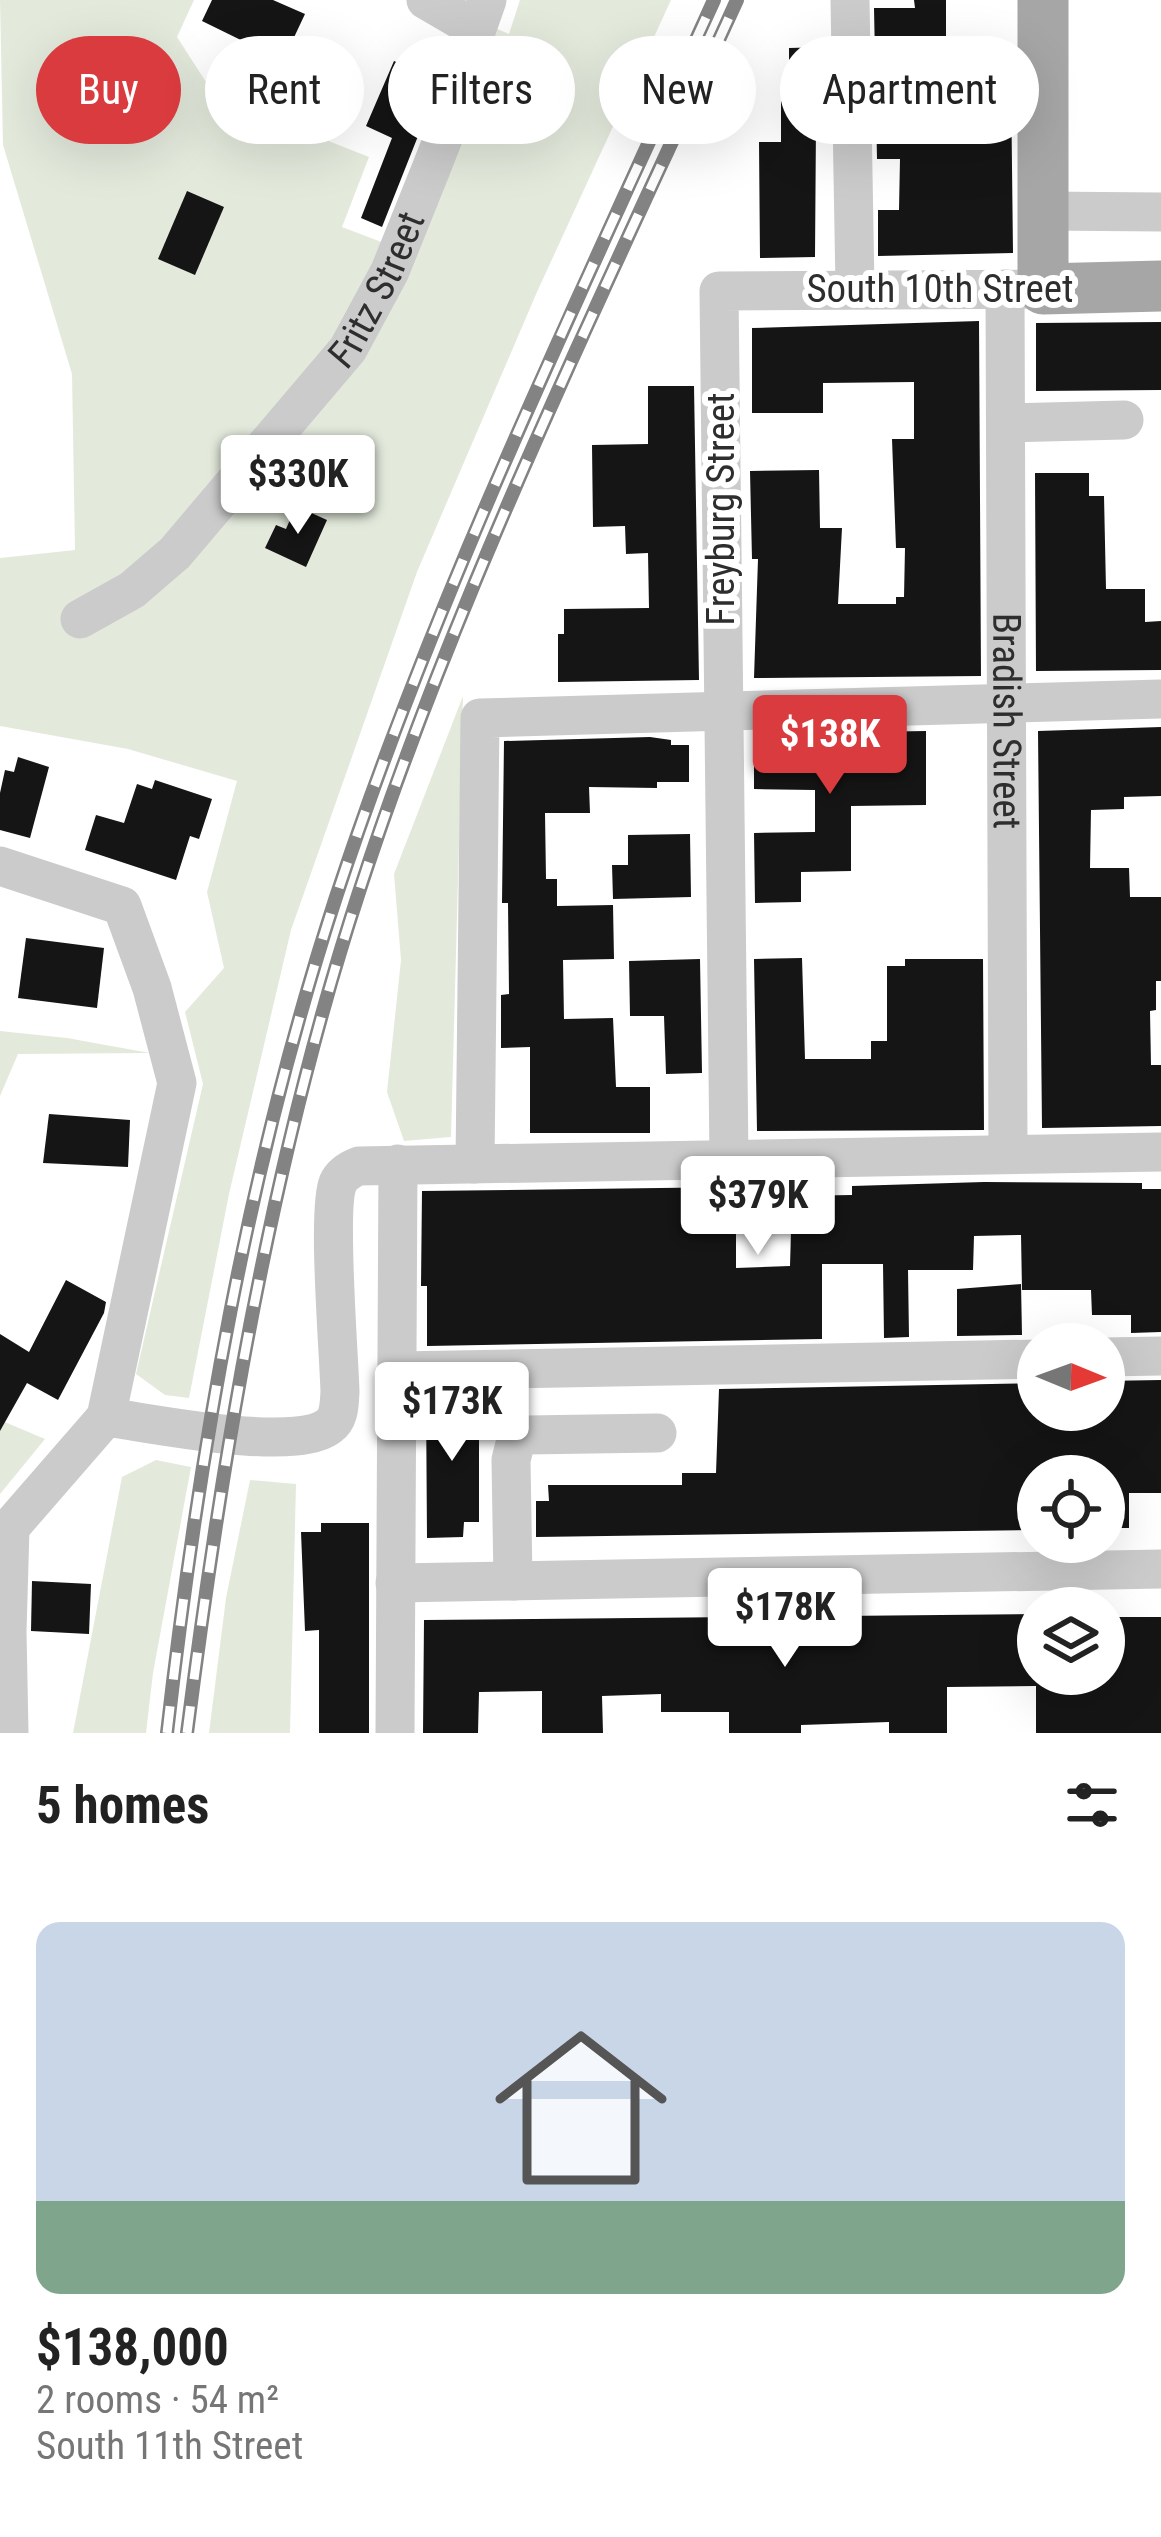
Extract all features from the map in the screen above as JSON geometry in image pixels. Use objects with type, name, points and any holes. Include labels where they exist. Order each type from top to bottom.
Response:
[{"type":"main road","points":[[1024,289],[1043,211],[1043,0]]},
{"type":"main road","name":"South 10th Street","points":[[1024,289],[1161,286]]},
{"type":"street","points":[[426,0],[482,14]]},
{"type":"street","points":[[850,0],[855,288]]},
{"type":"street","name":"Fritz Street","points":[[80,619],[132,590],[175,553],[348,349],[390,271],[467,77],[482,14]]},
{"type":"street","points":[[1043,211],[1161,212]]},
{"type":"street","name":"South 10th Street","points":[[719,291],[1024,289]]},
{"type":"street","name":"Bradish Street","points":[[1008,1153],[1007,423],[1024,289]]},
{"type":"street","name":"Freyburg Street","points":[[719,291],[729,1158]]},
{"type":"street","points":[[1007,423],[1124,420]]},
{"type":"street","points":[[475,1164],[480,718],[1161,699]]},
{"type":"street","points":[[0,866],[122,906],[152,988],[177,1083],[106,1417],[5,1533],[10,1733]]},
{"type":"street","points":[[106,1417],[265,1438],[311,1435],[330,1426],[338,1415],[337,1184],[359,1166],[1161,1152]]},
{"type":"street","points":[[395,1733],[398,1164]]},
{"type":"street","points":[[1125,1357],[1161,1356]]},
{"type":"street","points":[[397,1371],[1017,1359]]},
{"type":"street","points":[[513,1581],[511,1460],[516,1440],[526,1435],[657,1433]]},
{"type":"street","points":[[395,1583],[1161,1569]]},
{"type":"shaded area","points":[[0,0],[194,0],[177,36],[36,36],[36,144],[181,144],[181,43],[205,80],[205,144],[336,144],[369,157],[342,227],[413,254],[453,144],[575,144],[575,36],[492,36],[495,28],[509,34],[520,0],[671,0],[654,36],[599,36],[599,144],[605,144],[417,572],[291,930],[229,1194],[189,1398],[165,1395],[136,1374],[203,1084],[185,1012],[224,968],[207,892],[237,781],[128,749],[0,726],[0,558],[75,550],[72,374],[3,145]]},
{"type":"shaded area","points":[[463,696],[451,1137],[404,1141],[387,1092],[401,960],[394,874]]},
{"type":"shaded area","points":[[0,1031],[150,1053],[18,1054],[0,1096]]},
{"type":"shaded area","points":[[0,1420],[45,1439],[0,1494]]},
{"type":"shaded area","points":[[156,1460],[191,1467],[146,1733],[73,1733],[122,1477]]},
{"type":"shaded area","points":[[250,1480],[296,1484],[290,1733],[209,1733],[226,1598]]},
{"type":"building","points":[[212,0],[273,0],[305,14],[295,36],[233,36],[202,21]]},
{"type":"building","points":[[914,0],[946,0],[946,36],[875,36],[874,8],[915,8]]},
{"type":"building","points":[[388,75],[388,136],[366,126]]},
{"type":"building","points":[[759,142],[816,144],[815,257],[760,258]]},
{"type":"building","points":[[390,144],[415,144],[382,227],[361,218]]},
{"type":"building","points":[[877,144],[1012,144],[1013,253],[878,256],[878,210],[899,210],[900,159],[877,159]]},
{"type":"building","points":[[187,191],[224,207],[195,275],[158,259]]},
{"type":"building","points":[[979,321],[981,676],[754,678],[758,559],[752,559],[750,471],[819,470],[820,528],[842,528],[838,604],[896,604],[896,597],[904,597],[905,548],[896,548],[892,439],[914,439],[914,382],[823,383],[823,413],[752,413],[752,328]]},
{"type":"building","points":[[1161,322],[1161,390],[1036,391],[1036,323]]},
{"type":"building","points":[[648,386],[694,386],[699,680],[558,682],[558,634],[564,634],[564,609],[649,608],[648,553],[626,554],[625,526],[593,527],[592,445],[648,444]]},
{"type":"building","points":[[1035,473],[1089,473],[1089,496],[1104,496],[1106,589],[1145,589],[1145,622],[1161,621],[1161,670],[1036,671]]},
{"type":"building","points":[[296,506],[327,520],[306,567],[265,548],[276,525],[286,529]]},
{"type":"building","points":[[1161,727],[1161,796],[1124,797],[1124,809],[1091,810],[1090,868],[1129,868],[1130,897],[1161,897],[1161,981],[1156,981],[1156,1010],[1150,1011],[1151,1065],[1161,1065],[1161,1126],[1042,1128],[1038,731]]},
{"type":"building","points":[[926,731],[926,805],[851,806],[851,871],[801,872],[801,902],[755,903],[754,833],[815,832],[815,790],[754,789],[754,734]]},
{"type":"building","points":[[671,740],[671,745],[689,745],[689,782],[657,782],[657,788],[589,787],[590,813],[545,813],[546,879],[557,879],[557,906],[613,905],[614,959],[563,960],[564,1019],[613,1018],[616,1087],[650,1087],[650,1133],[530,1133],[530,1047],[501,1048],[501,995],[509,994],[508,903],[502,903],[504,741]]},
{"type":"building","points":[[18,757],[49,767],[30,838],[0,830],[5,770],[14,772]]},
{"type":"building","points":[[155,780],[212,799],[199,839],[190,836],[176,880],[85,850],[96,815],[124,823],[137,784],[152,789]]},
{"type":"building","points":[[690,834],[691,897],[613,899],[612,865],[628,865],[628,835]]},
{"type":"building","points":[[26,938],[104,948],[97,1008],[18,998]]},
{"type":"building","points":[[802,958],[805,1059],[871,1059],[871,1041],[887,1041],[887,966],[905,966],[905,959],[983,959],[984,1130],[757,1131],[754,959]]},
{"type":"building","points":[[700,959],[702,1073],[666,1074],[664,1016],[630,1016],[629,961]]},
{"type":"building","points":[[49,1114],[130,1120],[128,1167],[43,1163]]},
{"type":"building","points":[[1142,1183],[1142,1189],[1161,1189],[1161,1332],[1131,1333],[1131,1315],[1092,1315],[1091,1290],[1022,1290],[1021,1235],[974,1236],[973,1270],[908,1270],[909,1337],[884,1338],[883,1264],[822,1264],[822,1339],[427,1346],[427,1286],[421,1286],[422,1191],[736,1187],[736,1268],[790,1266],[792,1196],[852,1195],[852,1186]]},
{"type":"building","points":[[66,1280],[106,1302],[104,1313],[58,1400],[27,1383],[0,1431],[0,1334],[29,1352]]},
{"type":"building","points":[[1021,1284],[1022,1323],[1017,1323],[1017,1335],[957,1336],[957,1289]]},
{"type":"building","points":[[1161,1380],[1161,1493],[1129,1493],[1129,1528],[1125,1528],[1125,1455],[1017,1455],[1017,1530],[536,1537],[536,1501],[549,1501],[548,1485],[682,1485],[682,1473],[716,1473],[719,1389],[1017,1383],[1017,1431],[1125,1431],[1125,1381]]},
{"type":"building","points":[[426,1394],[475,1394],[475,1408],[479,1408],[479,1522],[464,1522],[463,1537],[427,1538]]},
{"type":"building","points":[[321,1523],[369,1523],[369,1733],[319,1733],[319,1630],[305,1631],[301,1532],[321,1532]]},
{"type":"building","points":[[32,1581],[91,1584],[89,1634],[31,1631]]},
{"type":"building","points":[[1017,1614],[1017,1686],[947,1687],[947,1733],[889,1733],[889,1722],[801,1725],[801,1733],[729,1733],[729,1712],[661,1712],[661,1694],[602,1696],[603,1733],[542,1733],[542,1691],[479,1692],[478,1733],[423,1733],[424,1620]]},
{"type":"building","points":[[1125,1617],[1161,1617],[1161,1733],[1036,1733],[1036,1695],[1125,1695]]},
{"type":"railway","points":[[167,1733],[230,1311],[277,1102],[336,897],[465,555],[714,0]]},
{"type":"railway","points":[[187,1733],[226,1460],[259,1280],[299,1100],[362,882],[407,753],[510,498],[737,0]]}]
